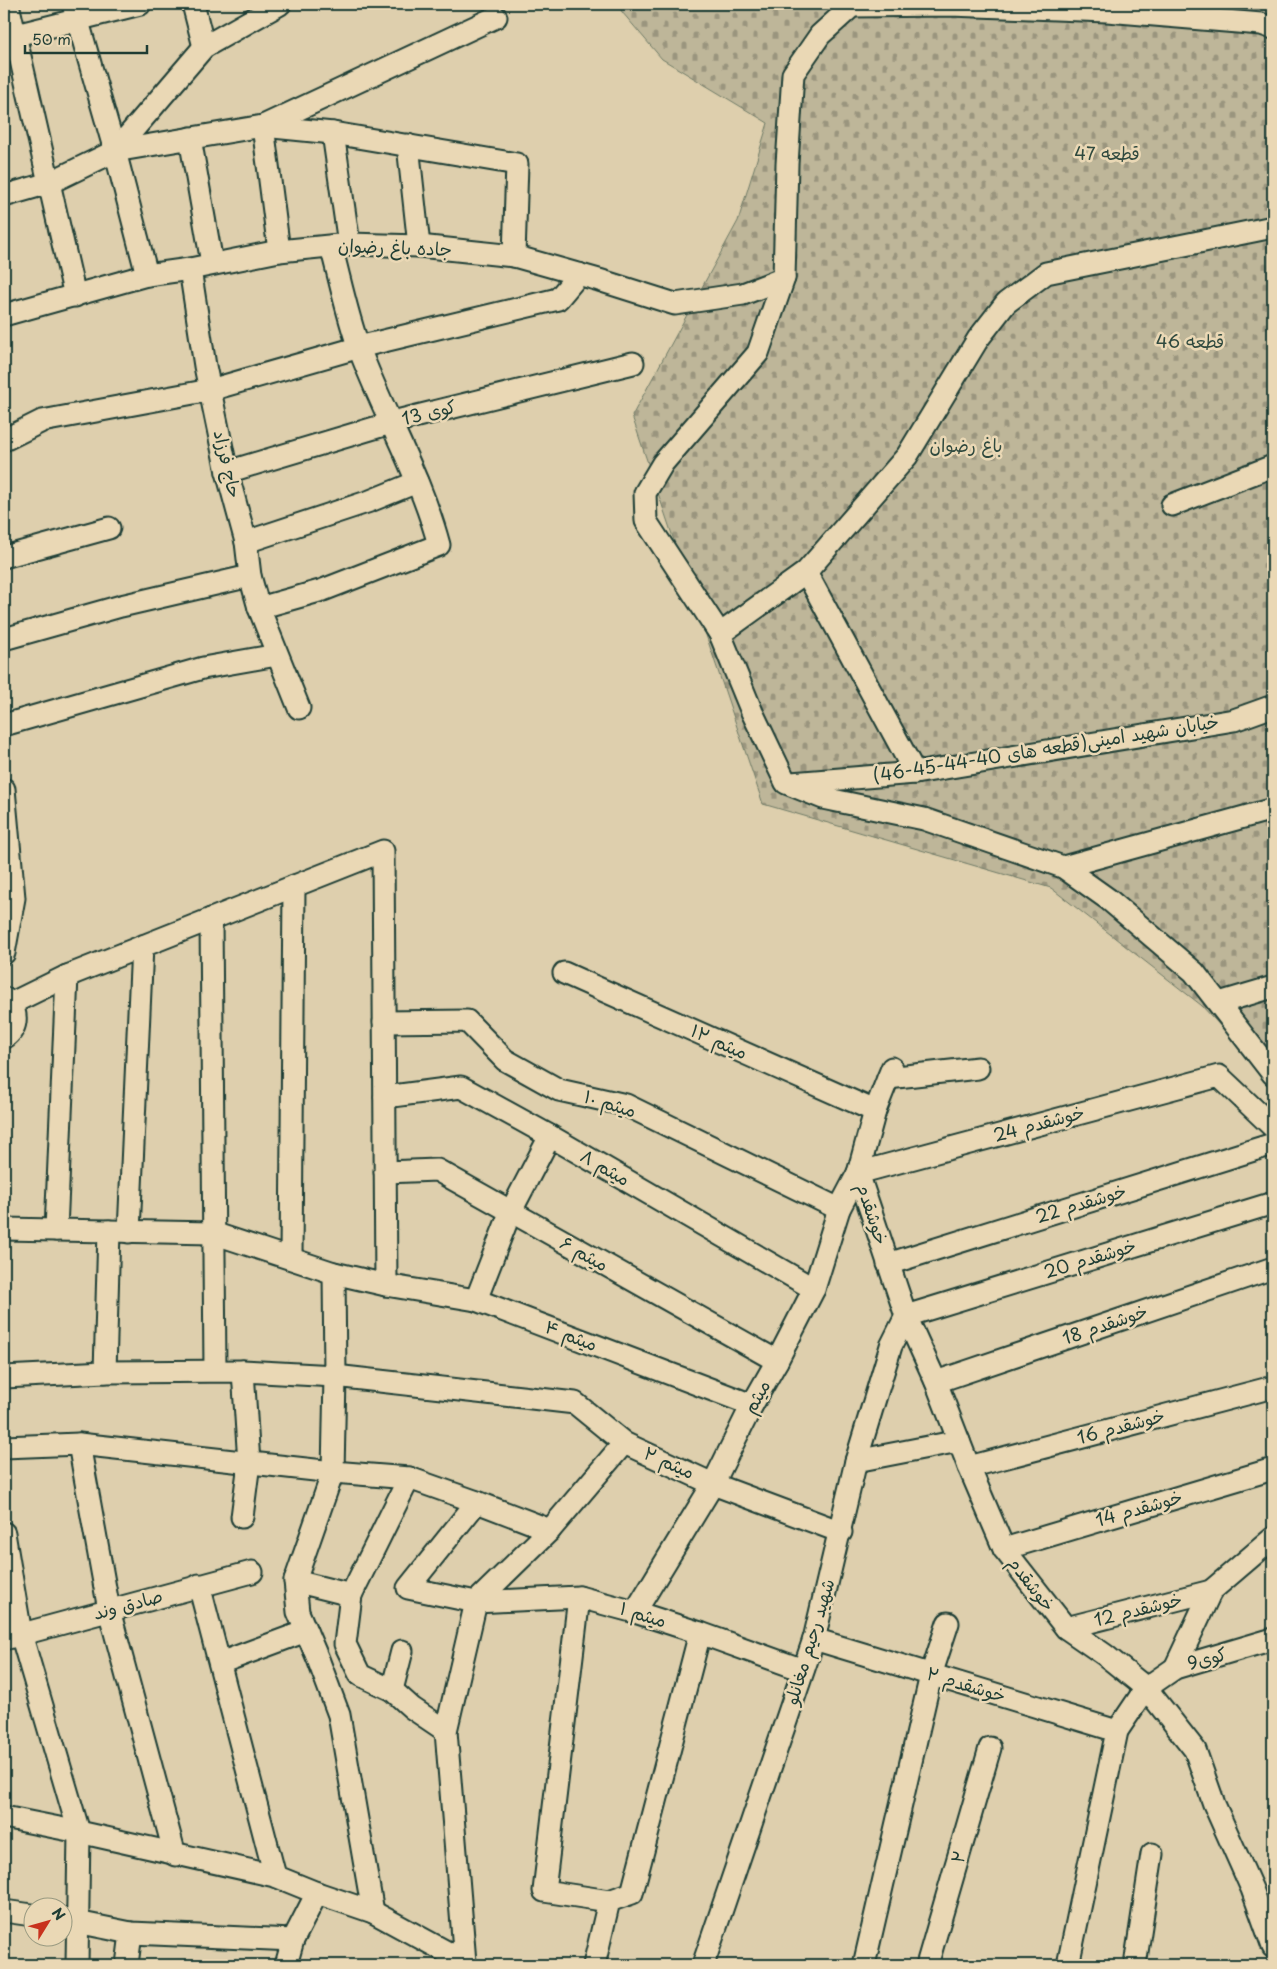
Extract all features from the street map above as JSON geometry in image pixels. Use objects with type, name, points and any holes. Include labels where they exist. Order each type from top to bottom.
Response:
[{"type":"street","points":[[8,4],[10,36],[49,183],[75,296]]},
{"type":"street","points":[[10,36],[75,12],[140,4]]},
{"type":"street","points":[[193,4],[204,47]]},
{"type":"street","points":[[114,151],[204,47],[280,4]]},
{"type":"street","points":[[1273,28],[1262,24],[1106,11],[950,4],[852,6],[820,35],[793,74],[787,164],[784,278],[758,353],[663,463],[645,493],[646,521],[720,634],[752,712],[786,783],[823,798],[924,819],[1063,867],[1108,899],[1194,972],[1220,1003],[1273,1074]]},
{"type":"street","points":[[75,12],[147,275]]},
{"type":"street","points":[[263,126],[496,17]]},
{"type":"street","points":[[263,126],[279,251]]},
{"type":"street","points":[[4,196],[49,183],[114,151],[263,126],[333,133],[516,164],[514,256]]},
{"type":"street","points":[[258,608],[323,590],[439,546],[432,520],[417,482],[359,347],[340,245],[333,133]]},
{"type":"street","points":[[190,138],[212,263]]},
{"type":"street","points":[[408,145],[419,246]]},
{"type":"street","points":[[720,634],[806,572],[907,456],[978,339],[1006,303],[1046,273],[1273,227]]},
{"type":"street","name":"جاده باغ رضوان","points":[[5,310],[75,296],[147,275],[190,269],[212,263],[279,251],[340,245],[419,246],[514,256],[675,304],[743,294],[784,278]]},
{"type":"street","name":"حاج فرزاد","points":[[190,269],[210,390],[227,472],[246,542],[250,576],[258,608],[299,708]]},
{"type":"street","points":[[4,440],[42,421],[210,390],[359,347],[558,300],[579,274]]},
{"type":"street","name":"کوی 13","points":[[227,472],[391,423],[634,363]]},
{"type":"street","points":[[1172,505],[1273,466]]},
{"type":"street","points":[[246,542],[370,501],[417,482]]},
{"type":"street","points":[[4,557],[109,528]]},
{"type":"street","points":[[806,572],[915,773]]},
{"type":"street","points":[[4,639],[121,606],[250,576]]},
{"type":"street","points":[[4,725],[202,668],[277,655]]},
{"type":"street","name":"خیابان شهید امینی(قطعه های 40-44-45-46)","points":[[786,783],[915,773],[1234,720],[1273,706]]},
{"type":"street","points":[[4,789],[9,898],[4,953]]},
{"type":"street","points":[[1063,867],[1273,809]]},
{"type":"street","points":[[4,1038],[15,1024],[14,1010],[7,1001],[383,851],[386,1285]]},
{"type":"street","points":[[290,1258],[294,886]]},
{"type":"street","points":[[211,919],[215,1370]]},
{"type":"street","points":[[105,1372],[119,1232],[142,946]]},
{"type":"street","name":"۱۲ میثم","points":[[564,973],[875,1111]]},
{"type":"street","points":[[56,1230],[67,976]]},
{"type":"street","points":[[1220,1003],[1273,987]]},
{"type":"street","name":"۱۰ میثم","points":[[384,1022],[467,1021],[505,1060],[559,1090],[626,1105],[839,1209]]},
{"type":"street","name":"میثم","points":[[635,1612],[713,1484],[814,1288],[839,1209],[858,1173],[875,1111],[890,1073],[978,1068]]},
{"type":"street","name":"خوشقدم 24","points":[[858,1173],[1219,1076],[1273,1127]]},
{"type":"street","name":"۸ میثم","points":[[385,1098],[461,1087],[814,1288]]},
{"type":"street","points":[[476,1300],[510,1213],[550,1136]]},
{"type":"street","name":"خوشقدم 22","points":[[888,1264],[1273,1144]]},
{"type":"street","name":"۶ میثم","points":[[385,1172],[437,1170],[510,1213],[777,1361]]},
{"type":"street","name":"خوشقدم","points":[[858,1173],[906,1316],[936,1382],[1004,1549],[1066,1628],[1105,1655],[1146,1688],[1195,1750],[1214,1804],[1252,1889],[1273,1948]]},
{"type":"street","name":"خوشقدم 20","points":[[906,1316],[1273,1202]]},
{"type":"street","name":"۴ میثم","points":[[4,1229],[213,1233],[334,1273],[386,1285],[476,1300],[752,1406]]},
{"type":"street","name":"خوشقدم 18","points":[[936,1382],[1273,1268]]},
{"type":"street","points":[[334,1273],[336,1376],[333,1472],[295,1581],[298,1612],[339,1715],[373,1912]]},
{"type":"street","name":"شهید رحیم مغانلو","points":[[703,1965],[814,1639],[856,1461],[891,1346],[906,1316]]},
{"type":"street","points":[[242,1517],[249,1463],[244,1371]]},
{"type":"street","name":"۲ میثم","points":[[4,1377],[105,1372],[244,1371],[336,1376],[575,1403],[624,1443],[713,1484],[840,1532]]},
{"type":"street","name":"خوشقدم 16","points":[[969,1467],[1273,1388]]},
{"type":"street","points":[[856,1461],[959,1442]]},
{"type":"street","points":[[4,1817],[275,1876],[373,1912],[433,1956],[473,1964],[446,1731],[476,1602],[550,1530],[624,1443]]},
{"type":"street","points":[[79,1444],[109,1610],[174,1854]]},
{"type":"street","points":[[4,1447],[79,1444],[333,1472],[409,1478],[550,1530]]},
{"type":"street","name":"خوشقدم 14","points":[[1004,1549],[1273,1469]]},
{"type":"street","points":[[409,1478],[350,1595],[345,1644],[360,1675],[392,1690],[412,1708],[446,1731]]},
{"type":"street","name":"۱ میثم","points":[[478,1502],[408,1588],[476,1602],[579,1596],[700,1633],[803,1670]]},
{"type":"street","points":[[4,1534],[13,1636],[79,1832],[72,1900]]},
{"type":"street","points":[[1175,1668],[1211,1591],[1273,1538]]},
{"type":"street","name":"صادق وند","points":[[13,1636],[252,1572]]},
{"type":"street","points":[[295,1581],[350,1595]]},
{"type":"street","points":[[199,1585],[275,1876]]},
{"type":"street","name":"خوشقدم 12","points":[[1066,1628],[1211,1591]]},
{"type":"street","points":[[579,1596],[544,1891],[609,1901],[632,1894],[700,1633]]},
{"type":"street","points":[[864,1965],[931,1675],[948,1623]]},
{"type":"street","points":[[220,1663],[306,1632]]},
{"type":"street","name":"۲ خوشقدم","points":[[814,1639],[1117,1731]]},
{"type":"street","name":"کوی9","points":[[1146,1688],[1175,1668],[1273,1640]]},
{"type":"street","points":[[392,1690],[402,1651]]},
{"type":"street","points":[[1068,1965],[1117,1731],[1146,1688]]},
{"type":"street","name":"۲","points":[[927,1965],[990,1748]]},
{"type":"street","points":[[1135,1965],[1152,1854]]},
{"type":"street","points":[[286,1965],[293,1940],[317,1893]]},
{"type":"street","points":[[594,1965],[609,1901]]},
{"type":"street","points":[[4,1911],[22,1914]]},
{"type":"street","points":[[72,1920],[131,1933],[293,1940]]},
{"type":"street","points":[[72,1933],[77,1965]]},
{"type":"street","points":[[127,1965],[131,1933]]},
{"type":"green space","name":"باغ رضوان","points":[[619,4],[1273,4],[1273,1090],[1240,1047],[1201,1005],[1051,888],[763,804],[632,416],[738,221],[768,123],[662,59],[622,12]]},
{"type":"park label","name":"قطعه 47","points":[[1107,154]]},
{"type":"park label","name":"قطعه 46","points":[[1190,342]]}]
